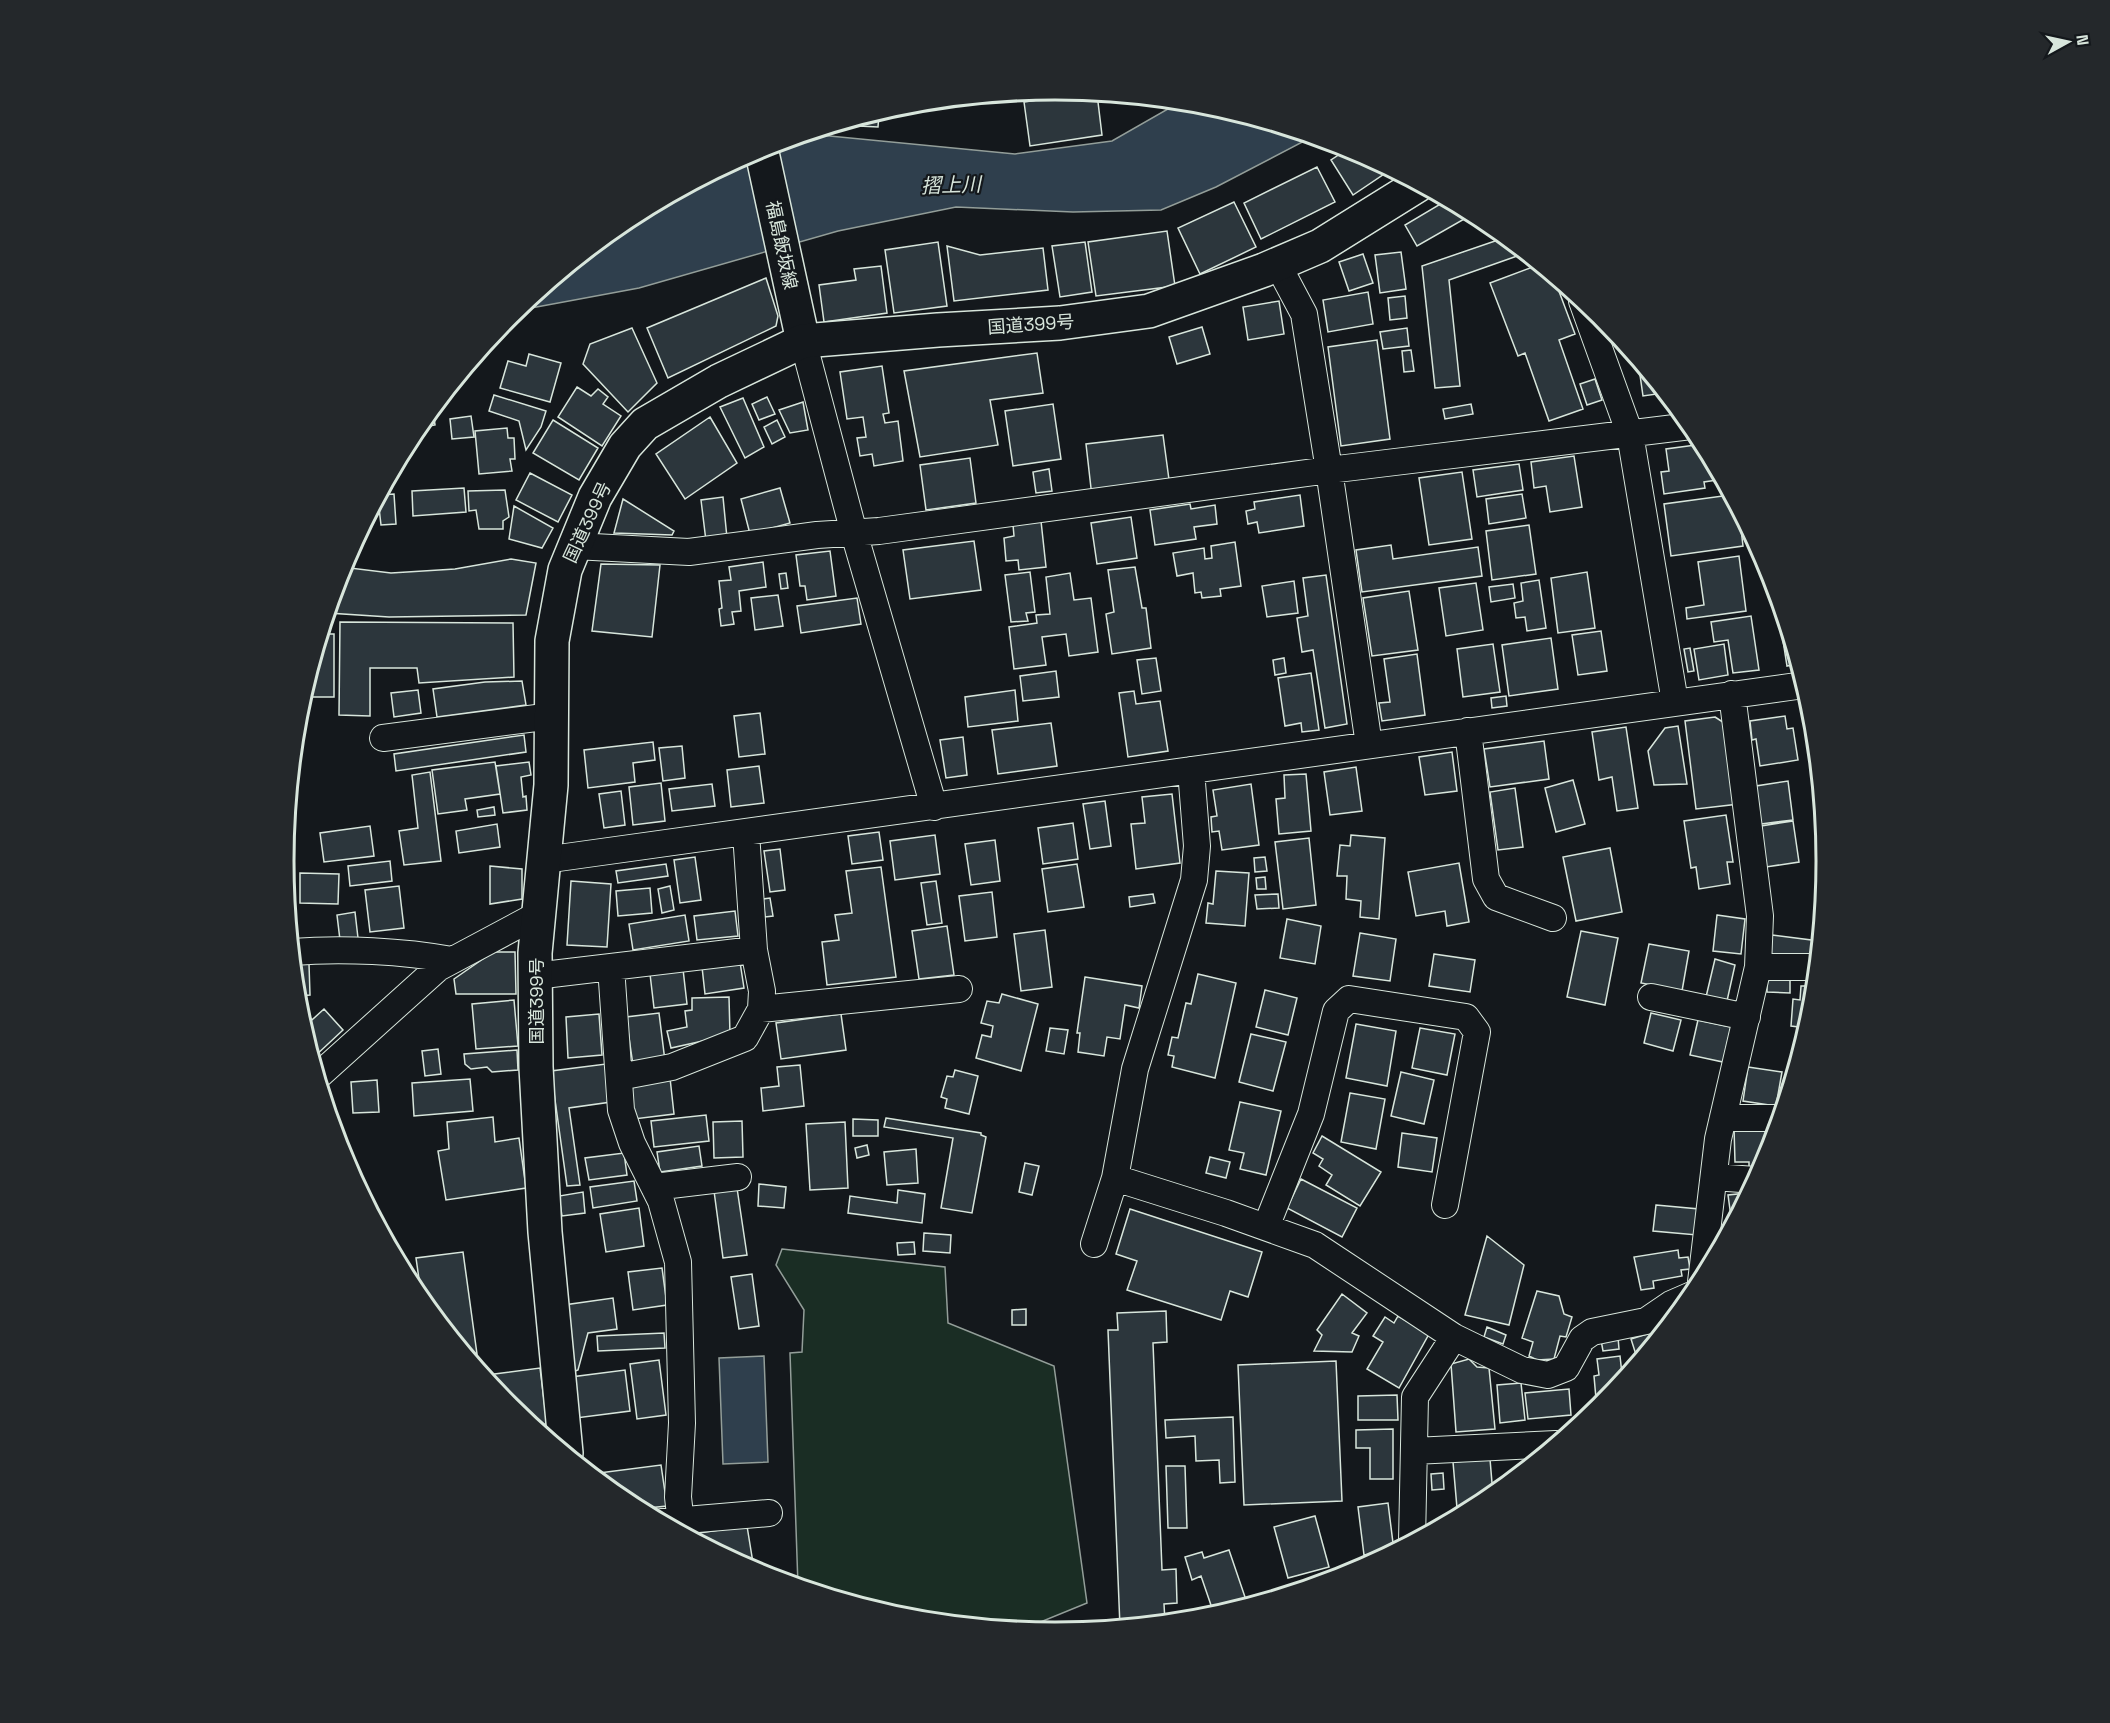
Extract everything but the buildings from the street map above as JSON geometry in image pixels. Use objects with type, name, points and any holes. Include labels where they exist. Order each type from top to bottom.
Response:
[{"type":"main road","name":"福島飯坂線","points":[[763,158],[803,341]]},
{"type":"main road","name":"国道399号","points":[[565,1444],[545,1232],[536,1067],[536,975],[539,914],[551,785],[552,641],[564,570],[595,497],[625,446],[645,424],[719,381],[803,341],[1060,323],[1149,311],[1278,264],[1320,246],[1411,189]]},
{"type":"street","points":[[1278,264],[1304,314],[1369,745]]},
{"type":"street","points":[[1588,319],[1630,434],[1675,702]]},
{"type":"street","points":[[803,341],[854,532],[934,807]]},
{"type":"street","points":[[574,546],[688,552],[879,531],[1329,470],[1680,427]]},
{"type":"street","points":[[544,860],[1795,686]]},
{"type":"street","points":[[1704,1258],[1718,1138],[1758,967],[1760,916],[1732,694]]},
{"type":"street","points":[[383,738],[552,716]]},
{"type":"street","points":[[1468,730],[1486,879],[1496,897],[1553,918]]},
{"type":"street","points":[[1094,1244],[1115,1178],[1135,1069],[1194,880],[1197,846],[1191,770]]},
{"type":"street","points":[[619,1077],[672,1067],[745,1038],[761,1009],[762,991],[754,950],[746,833]]},
{"type":"street","points":[[324,1071],[438,968],[539,914]]},
{"type":"street","points":[[536,975],[754,950]]},
{"type":"street","points":[[300,951],[421,954],[452,960]]},
{"type":"street","points":[[611,967],[621,1110],[632,1143],[661,1201],[678,1262],[682,1423],[675,1522]]},
{"type":"street","points":[[1758,967],[1808,967]]},
{"type":"street","points":[[761,1009],[959,989]]},
{"type":"street","points":[[1651,997],[1747,1017]]},
{"type":"street","points":[[1266,1227],[1311,1114],[1336,1011],[1349,999],[1466,1017],[1477,1032],[1445,1205]]},
{"type":"street","points":[[1723,1117],[1771,1118]]},
{"type":"street","points":[[654,1187],[738,1177]]},
{"type":"street","points":[[1714,1177],[1746,1179]]},
{"type":"street","points":[[1115,1178],[1315,1245],[1454,1337],[1522,1370],[1548,1375],[1566,1368],[1582,1339],[1592,1332],[1646,1321],[1675,1302]]},
{"type":"street","points":[[1412,1533],[1415,1397],[1454,1337]]},
{"type":"street","points":[[1414,1451],[1545,1444]]},
{"type":"street","points":[[680,1524],[769,1513]]},
{"type":"green space","points":[[782,1249],[945,1267],[948,1323],[1054,1366],[1087,1603],[1041,1622],[1005,1621],[907,1608],[858,1597],[798,1577],[790,1353],[802,1352],[804,1310],[776,1265]]},
{"type":"water","name":"摺上川","points":[[1167,109],[1252,126],[1303,142],[1216,187],[1161,210],[1073,212],[956,207],[838,231],[639,288],[533,308],[592,258],[675,202],[764,158],[827,136],[1015,154],[1112,141]]},
{"type":"water","points":[[764,1356],[768,1462],[723,1464],[719,1358]]}]
